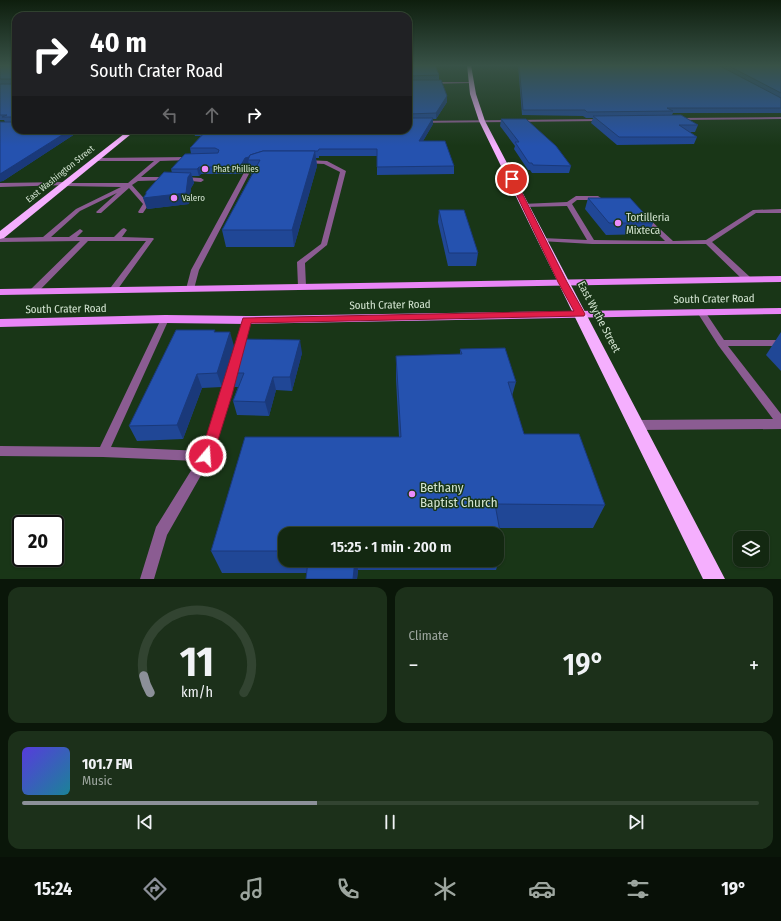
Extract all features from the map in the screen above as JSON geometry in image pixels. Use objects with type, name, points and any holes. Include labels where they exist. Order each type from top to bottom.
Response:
[{"type":"highway","name":"East Wythe Street","points":[[472,92],[474,102],[482,121],[562,282],[581,314],[714,579]]},
{"type":"highway","name":"East Washington Street","points":[[0,236],[128,134]]},
{"type":"main road","name":"South Crater Road","points":[[0,292],[781,279]]},
{"type":"main road","name":"South Crater Road","points":[[0,324],[165,319],[247,320],[781,311]]},
{"type":"street","points":[[671,119],[781,118]]},
{"type":"street","points":[[412,122],[607,120]]},
{"type":"street","points":[[95,160],[195,158]]},
{"type":"street","points":[[99,212],[159,159]]},
{"type":"street","points":[[190,289],[195,270],[250,167],[265,162]]},
{"type":"street","points":[[302,286],[301,262],[324,245],[343,171],[325,162],[303,162]]},
{"type":"street","points":[[136,179],[172,179]]},
{"type":"street","points":[[180,179],[201,180]]},
{"type":"street","points":[[0,185],[129,185],[146,204],[141,212]]},
{"type":"street","points":[[45,239],[78,210],[129,185]]},
{"type":"street","points":[[524,205],[569,204],[576,198],[603,198]]},
{"type":"street","points":[[569,204],[592,242]]},
{"type":"street","points":[[542,240],[671,243],[708,242],[755,211],[781,211]]},
{"type":"street","points":[[639,212],[671,243]]},
{"type":"street","points":[[116,240],[124,230]]},
{"type":"street","points":[[70,240],[80,231]]},
{"type":"street","points":[[0,240],[151,239],[112,290]]},
{"type":"street","points":[[33,292],[85,240]]},
{"type":"street","points":[[708,242],[746,279]]},
{"type":"street","points":[[701,312],[721,343],[781,423]]},
{"type":"street","points":[[103,452],[165,319]]},
{"type":"street","points":[[147,579],[161,532],[206,456],[226,395],[247,320]]},
{"type":"street","points":[[721,343],[781,343]]},
{"type":"street","points":[[637,426],[781,423]]},
{"type":"street","points":[[0,451],[103,452],[206,456]]},
{"type":"building","points":[[0,92],[12,92],[12,117],[2,117],[7,115],[0,115]]},
{"type":"building","points":[[412,92],[446,92],[447,96],[436,113],[412,114]]},
{"type":"building","points":[[521,92],[770,92],[781,98],[781,108],[667,108],[673,111],[587,112],[585,110],[523,110]]},
{"type":"building","points":[[681,115],[698,125],[679,125],[697,137],[619,137],[593,116]]},
{"type":"building","points":[[412,118],[433,118],[419,141],[445,141],[454,166],[377,167],[377,149],[319,149],[318,151],[263,151],[245,158],[240,167],[171,169],[185,154],[218,153],[219,150],[215,148],[190,148],[203,134],[412,134]]},
{"type":"building","points":[[501,119],[526,119],[556,146],[571,166],[533,165],[532,163],[529,163],[515,142],[519,142]]},
{"type":"building","points":[[0,122],[12,122],[12,134],[64,134],[0,174]]},
{"type":"building","points":[[263,151],[315,151],[292,230],[222,230],[260,160],[248,160],[250,155]]},
{"type":"building","points":[[164,172],[191,173],[188,177],[186,193],[143,198],[146,192]]},
{"type":"building","points":[[588,198],[630,198],[653,223],[609,223]]},
{"type":"building","points":[[439,210],[464,210],[478,253],[449,253]]},
{"type":"building","points":[[176,330],[215,330],[214,332],[230,332],[217,373],[197,374],[177,425],[129,426]]},
{"type":"building","points":[[240,339],[300,340],[290,377],[273,377],[265,402],[233,401],[244,373],[231,373]]},
{"type":"building","points":[[505,348],[516,382],[508,382],[524,434],[579,434],[605,505],[495,504],[499,527],[278,527],[278,551],[211,551],[245,437],[401,437],[396,356],[462,354],[460,349]]},
{"type":"building","points":[[307,567],[354,567],[353,579],[306,579]]},
{"type":"place","name":"Phat Phillies","points":[[205,169]]},
{"type":"place","name":"Valero","points":[[174,198]]},
{"type":"place","name":"Tortilleria Mixteca","points":[[618,223]]},
{"type":"place","name":"Bethany Baptist Church","points":[[412,494]]},
{"type":"route","points":[[206,456],[226,395],[247,320],[581,314],[562,282],[512,179]]}]
